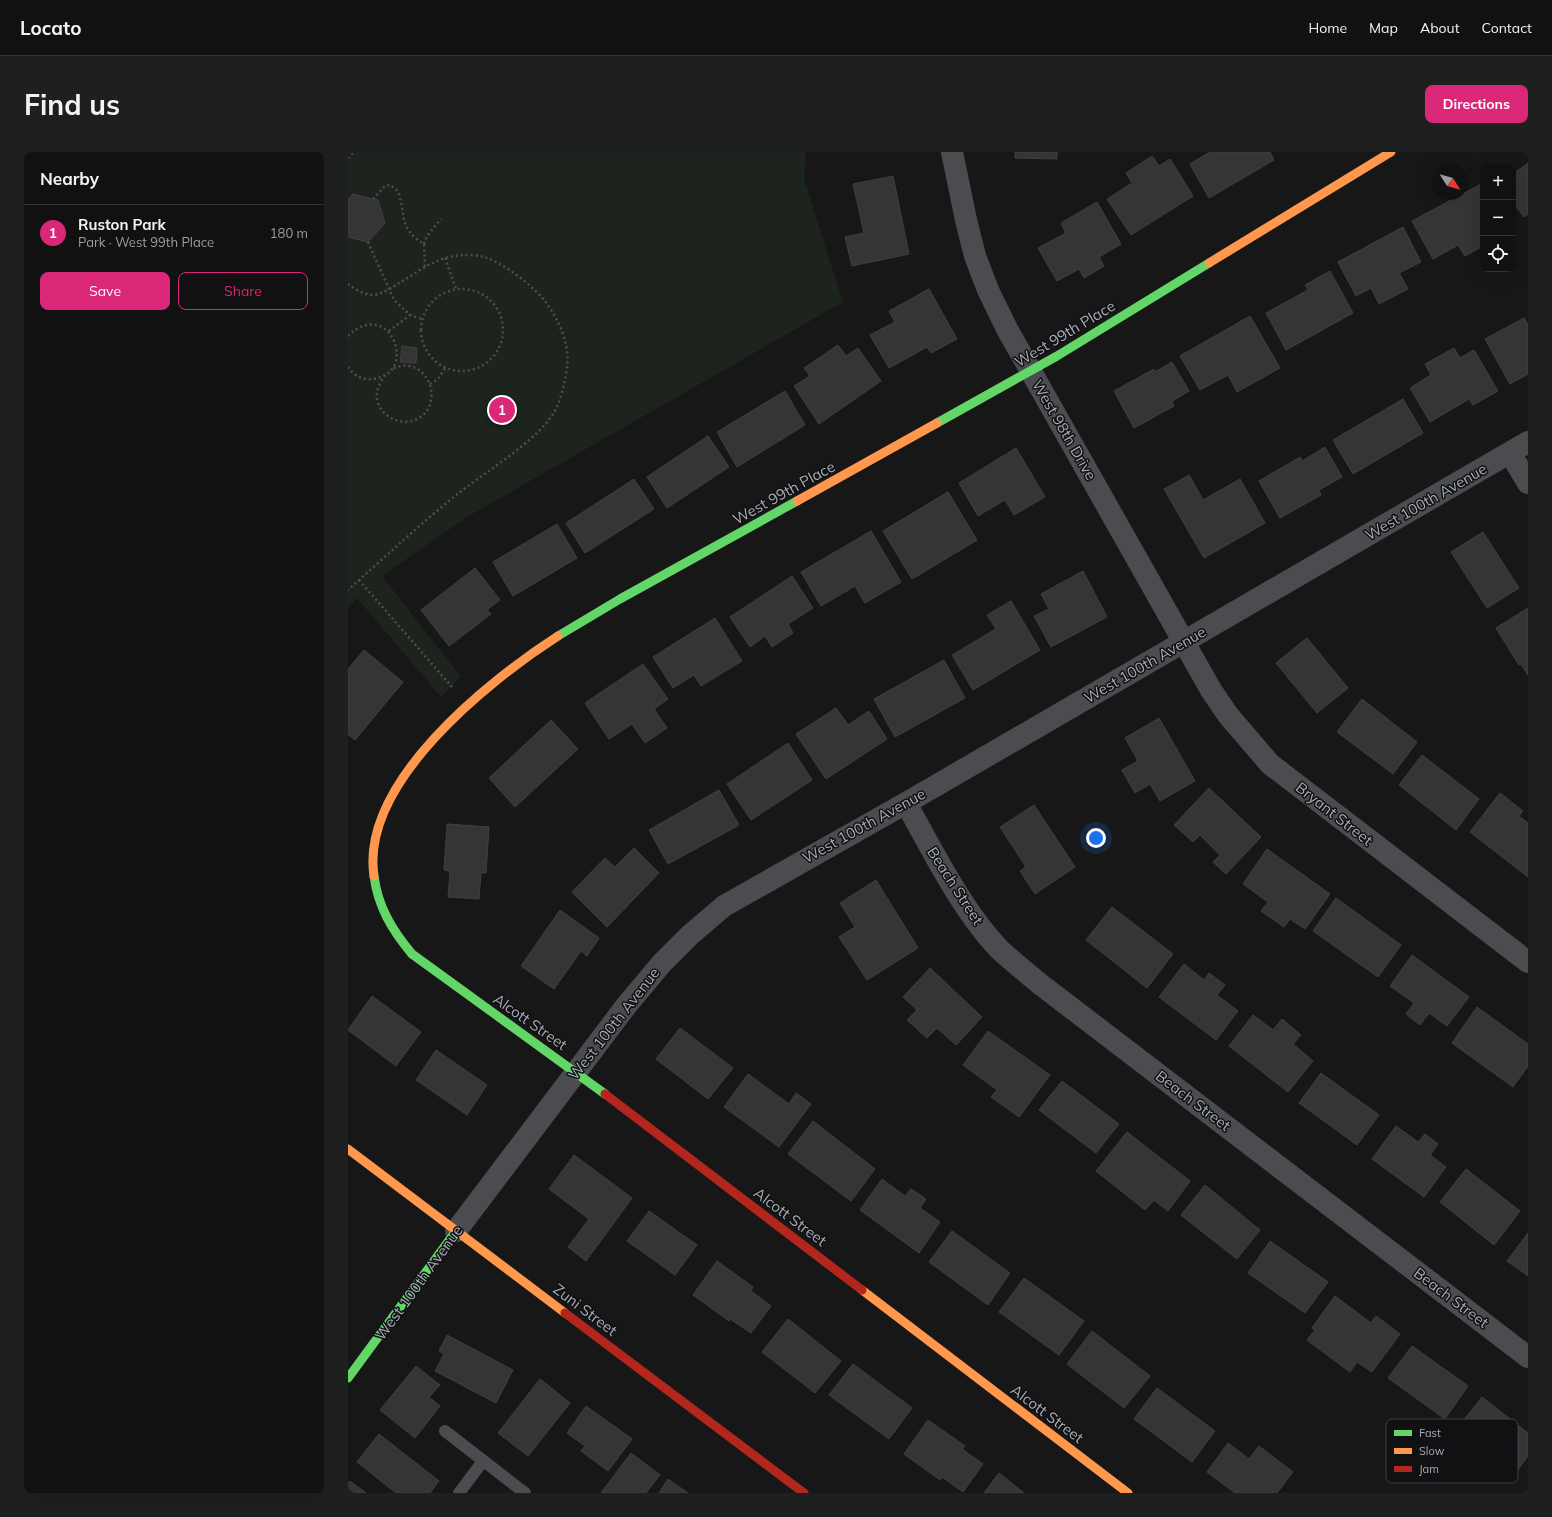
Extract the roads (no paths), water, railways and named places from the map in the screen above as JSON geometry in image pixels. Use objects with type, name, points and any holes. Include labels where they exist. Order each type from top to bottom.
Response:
[{"type":"street","name":"West 98th Drive","points":[[952,152],[975,256],[994,303],[1031,372],[1182,636]]},
{"type":"street","name":"West 99th Place","points":[[430,968],[398,940],[382,911],[373,880],[372,865],[374,844],[379,821],[387,802],[402,778],[448,723],[468,705],[518,663],[605,608],[1031,372],[1390,152]]},
{"type":"street","name":"West 100th Avenue","points":[[348,1378],[456,1231],[626,1006],[662,963],[690,935],[724,906],[906,803],[1182,636],[1519,448]]},
{"type":"street","points":[[1519,448],[1528,483]]},
{"type":"street","name":"Bryant Street","points":[[1182,636],[1211,690],[1228,715],[1270,764],[1528,962]]},
{"type":"street","name":"Beach Street","points":[[906,803],[933,852],[974,918],[1000,950],[1040,984],[1528,1357]]},
{"type":"street","name":"Alcott Street","points":[[430,968],[576,1072],[1128,1493]]},
{"type":"street","name":"Zuni Street","points":[[348,1149],[804,1493]]},
{"type":"lane","points":[[445,1431],[525,1493]]},
{"type":"lane","points":[[459,1493],[483,1461]]},
{"type":"place","name":"Ruston Park","points":[[502,410]]}]
